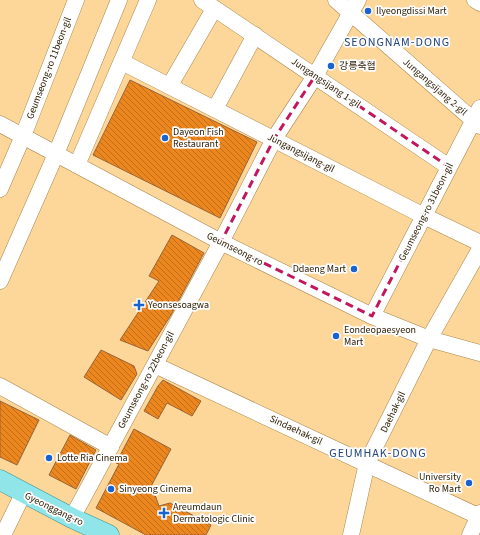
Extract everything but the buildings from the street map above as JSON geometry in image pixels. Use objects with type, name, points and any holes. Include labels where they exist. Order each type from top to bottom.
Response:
[{"type":"main road","name":"Gyeonggang-ro","points":[[0,480],[23,494],[101,533]]},
{"type":"street","name":"Geumseong-ro 11beon-gil","points":[[0,189],[23,136],[76,0]]},
{"type":"street","points":[[0,281],[56,154],[119,0]]},
{"type":"street","points":[[78,165],[148,0]]},
{"type":"street","name":"Jungangsijang 2-gil","points":[[336,0],[355,7],[478,118]]},
{"type":"street","points":[[475,0],[480,2]]},
{"type":"street","points":[[170,85],[208,4]]},
{"type":"street","name":"Jungangsijang 1-gil","points":[[208,4],[449,167]]},
{"type":"street","name":"Geumseong-ro 22beon-gil","points":[[72,518],[221,242],[274,139],[315,76],[355,7]]},
{"type":"street","points":[[215,109],[255,35]]},
{"type":"street","name":"Jungangsijang-gil","points":[[122,62],[480,243]]},
{"type":"street","name":"Geumseong-ro 31beon-gil","points":[[372,316],[449,167],[478,118]]},
{"type":"street","name":"Geumseong-ro","points":[[0,124],[221,242],[372,316],[430,338],[480,353]]},
{"type":"street","name":"Daehak-gil","points":[[351,535],[368,463],[430,338],[480,249]]},
{"type":"street","name":"Sindaehak-gil","points":[[154,365],[480,515]]},
{"type":"street","points":[[0,386],[111,447]]},
{"type":"street","points":[[3,535],[23,494]]},
{"type":"street","points":[[470,535],[480,515]]},
{"type":"highlighted area","points":[[315,76],[449,167],[372,316],[221,242],[274,139]]},
{"type":"place","name":"Ilyeongdissi Mart","points":[[368,11]]},
{"type":"place","name":"강릉축협","points":[[331,66]]},
{"type":"place","name":"Dayeon Fish Restaurant","points":[[165,138]]},
{"type":"place","name":"Ddaeng Mart","points":[[354,269]]},
{"type":"place","name":"Yeonsesoagwa","points":[[139,305]]},
{"type":"place","name":"Eondeopaesyeon Mart","points":[[336,336]]},
{"type":"place","name":"Lotte Ria Cinema","points":[[49,458]]},
{"type":"place","name":"University Ro Mart","points":[[469,483]]},
{"type":"place","name":"Sinyeong Cinema","points":[[111,489]]},
{"type":"place","name":"Areumdaun Dermatologic Clinic","points":[[164,513]]},
{"type":"district","name":"SEONGNAM-DONG","points":[[397,42]]},
{"type":"district","name":"GEUMHAK-DONG","points":[[378,453]]}]
